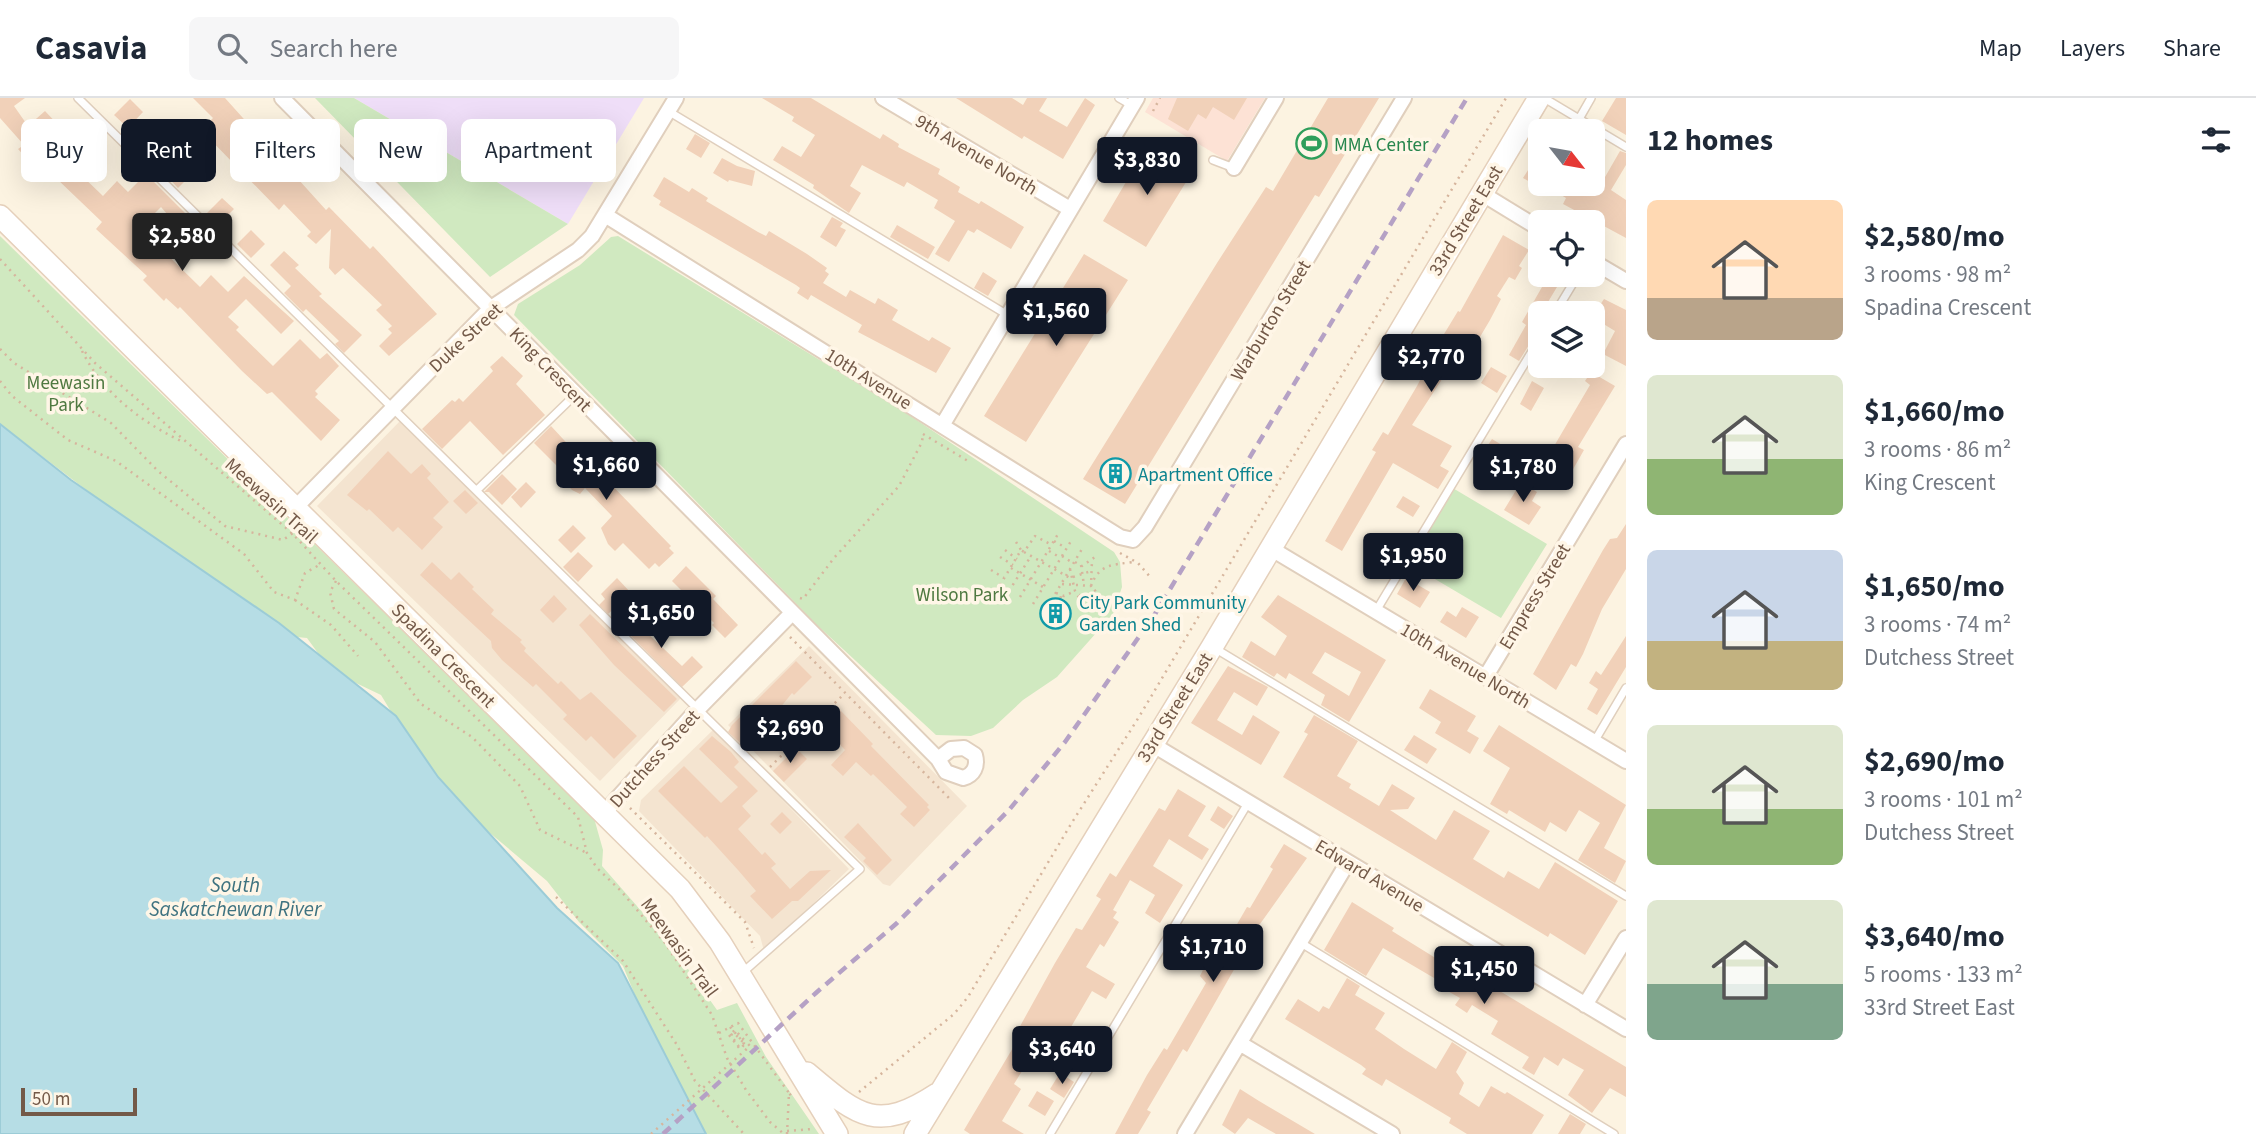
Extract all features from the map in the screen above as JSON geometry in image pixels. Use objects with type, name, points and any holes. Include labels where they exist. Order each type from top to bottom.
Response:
[{"type":"street","name":"King Crescent","points":[[282,98],[787,610],[938,759]]},
{"type":"street","name":"9th Avenue North","points":[[883,98],[1070,209]]},
{"type":"street","points":[[1234,167],[1276,98]]},
{"type":"street","name":"Warburton Street","points":[[1133,540],[1145,527],[1404,98]]},
{"type":"street","name":"33rd Street East","points":[[915,1134],[1150,743],[1212,647],[1481,193],[1541,98]]},
{"type":"street","points":[[943,424],[1006,314],[1135,102]]},
{"type":"street","name":"Duke Street","points":[[295,508],[491,308],[578,250],[605,215],[672,104]]},
{"type":"street","points":[[1481,193],[1528,222]]},
{"type":"street","name":"10th Avenue","points":[[605,215],[926,413],[1120,537],[1133,540]]},
{"type":"street","name":"Spadina Crescent","points":[[0,216],[680,889],[740,974],[837,1134]]},
{"type":"street","points":[[1605,269],[1626,281]]},
{"type":"street","name":"Empress Street","points":[[1486,676],[1626,444]]},
{"type":"street","name":"10th Avenue North","points":[[1270,548],[1626,761]]},
{"type":"street","name":"Dutchess Street","points":[[605,812],[787,610]]},
{"type":"street","name":"Edward Avenue","points":[[1150,743],[1626,1029]]},
{"type":"street","points":[[1185,1134],[1348,862]]},
{"type":"street","points":[[1584,1005],[1626,938]]},
{"type":"street","points":[[1241,1044],[1392,1134]]},
{"type":"street","points":[[794,1062],[860,1112],[888,1118],[916,1107],[941,1091]]},
{"type":"lane","points":[[79,98],[391,409],[477,490],[860,869],[759,961],[740,974]]},
{"type":"lane","points":[[1119,98],[1135,102]]},
{"type":"lane","points":[[1541,98],[1579,119],[1591,98]]},
{"type":"lane","points":[[672,104],[1006,314]]},
{"type":"lane","points":[[1605,134],[1626,147]]},
{"type":"lane","points":[[1213,160],[1234,167]]},
{"type":"lane","points":[[1376,611],[1528,358]]},
{"type":"lane","points":[[477,490],[576,394]]},
{"type":"lane","points":[[1212,647],[1626,895]]},
{"type":"lane","points":[[1593,742],[1626,688]]},
{"type":"lane","points":[[1050,1134],[1248,803]]},
{"type":"lane","points":[[1301,943],[1614,1134]]},
{"type":"path","points":[[1153,111],[1160,98]]},
{"type":"path","points":[[845,1103],[954,1014],[968,997],[1071,824],[1203,612],[1506,98]]},
{"type":"path","name":"Meewasin Trail","points":[[0,259],[81,348],[186,444],[293,534],[336,581],[578,817],[587,853]]},
{"type":"path","name":"Meewasin Trail","points":[[81,348],[92,370],[137,416],[186,444]]},
{"type":"path","points":[[0,349],[14,363],[111,423],[158,471],[225,526],[282,540],[293,534]]},
{"type":"path","points":[[0,381],[12,396],[68,440],[116,461],[244,554],[274,592],[296,600],[331,625],[358,656]]},
{"type":"path","points":[[787,610],[793,596],[803,599],[834,558],[899,486],[922,442],[926,413]]},
{"type":"path","points":[[1020,597],[1058,534]]},
{"type":"path","points":[[1000,585],[1035,536],[1052,545]]},
{"type":"path","points":[[1054,541],[1066,548]]},
{"type":"path","points":[[1033,604],[1071,541]]},
{"type":"path","points":[[1016,542],[1023,551],[1065,576],[1073,577],[1091,571]]},
{"type":"path","points":[[1060,603],[1048,605],[1082,549]]},
{"type":"path","points":[[1005,550],[1017,559]]},
{"type":"path","points":[[1048,551],[1081,565]]},
{"type":"path","points":[[1009,591],[1031,556]]},
{"type":"path","points":[[1000,557],[1043,587]]},
{"type":"path","points":[[1081,565],[1093,558],[1091,586]]},
{"type":"path","points":[[1091,586],[1096,573],[1104,566],[1135,561]]},
{"type":"path","points":[[296,600],[305,573],[321,564]]},
{"type":"path","points":[[1081,565],[1084,585]]},
{"type":"path","points":[[1070,569],[1075,592],[1086,608]]},
{"type":"path","points":[[991,570],[1004,578]]},
{"type":"path","name":"Meewasin Trail","points":[[336,581],[330,593],[334,609],[375,642],[421,704],[472,737],[520,786],[540,830],[587,853],[665,943],[712,1015],[727,1058],[746,1090],[770,1122],[786,1133]]},
{"type":"path","points":[[1061,584],[1073,587],[1091,586],[1100,596],[1094,598],[1079,595]]},
{"type":"path","points":[[1055,593],[1061,596],[1075,592]]},
{"type":"path","points":[[1060,603],[1061,596]]},
{"type":"path","points":[[1183,598],[1203,612]]},
{"type":"path","points":[[1060,603],[1067,607]]},
{"type":"path","points":[[789,636],[950,799]]},
{"type":"path","points":[[763,775],[845,693]]},
{"type":"path","points":[[556,897],[623,961],[677,1045],[695,1082],[744,1134]]},
{"type":"path","points":[[719,1033],[738,1023],[795,1102]]},
{"type":"path","points":[[651,1134],[750,1046],[734,1030],[729,1035],[740,1049],[745,1044],[739,1039],[734,1033],[731,1035],[740,1048],[744,1043],[737,1035],[730,1027]]},
{"type":"path","points":[[789,1093],[786,1133],[813,1129]]},
{"type":"path","points":[[808,1119],[813,1129]]},
{"type":"path","points":[[808,1134],[813,1129]]},
{"type":"shaded area","points":[[354,98],[644,98],[616,144],[616,119],[461,119],[461,161],[447,153],[447,119],[390,119]]},
{"type":"shaded area","points":[[1153,98],[1265,98],[1227,161],[1145,112]]},
{"type":"shaded area","points":[[497,182],[593,182],[568,224]]},
{"type":"shaded area","points":[[400,421],[681,698],[600,781],[317,506]]},
{"type":"shaded area","points":[[809,646],[967,806],[890,886],[883,884],[728,725]]},
{"type":"shaded area","points":[[714,729],[849,869],[764,951],[760,936],[639,811],[641,800]]},
{"type":"green space","points":[[315,98],[354,98],[390,119],[354,119],[354,138],[340,124],[340,119],[336,119]]},
{"type":"green space","points":[[447,153],[461,161],[461,182],[497,182],[568,224],[490,277],[397,182],[447,182]]},
{"type":"green space","name":"Meewasin Park","points":[[0,236],[594,818],[603,850],[602,866],[671,945],[717,1010],[737,1003],[766,1057],[819,1134],[705,1134],[651,1034],[623,966],[579,922],[547,881],[484,828],[416,753],[381,695],[331,671],[307,638],[276,635],[0,424]]},
{"type":"green space","name":"Wilson Park","points":[[618,236],[909,415],[1114,552],[1120,562],[1122,587],[1113,614],[1057,677],[1023,700],[993,728],[971,736],[936,735],[817,625],[514,315],[518,304],[580,265],[611,237]]},
{"type":"green space","points":[[1451,487],[1547,544],[1501,618],[1406,562]]},
{"type":"water","name":"South Saskatchewan River","points":[[0,424],[71,480],[279,623],[396,716],[438,777],[557,908],[618,963],[706,1134],[0,1134]]},
{"type":"building","points":[[0,98],[25,98],[14,106],[23,119],[21,142],[0,118]]},
{"type":"building","points":[[193,98],[225,98],[244,119],[230,119],[230,160],[216,145],[216,119]]},
{"type":"building","points":[[762,98],[811,98],[880,139],[883,134],[899,144],[898,147],[940,169],[938,174],[960,187],[958,192],[979,204],[981,201],[1024,227],[1011,249],[977,229],[974,233],[968,230],[949,262],[935,254],[955,221],[934,208],[938,200],[907,182],[904,187],[862,165],[850,186],[861,193],[849,213],[813,188],[814,185],[773,160],[782,146],[801,157],[815,135],[792,121],[794,117]]},
{"type":"building","points":[[956,98],[1012,98],[1023,105],[1027,98],[1047,98],[1039,111],[1067,127],[1085,98],[1095,105],[1063,159],[1024,136],[1022,139]]},
{"type":"building","points":[[1177,98],[1247,98],[1234,120],[1213,107],[1206,119],[1198,114],[1188,131],[1168,119]]},
{"type":"building","points":[[1328,98],[1379,98],[1319,197],[1315,195],[1125,504],[1083,479],[1217,263],[1266,187],[1273,191]]},
{"type":"building","points":[[1616,98],[1626,98],[1626,135],[1603,119]]},
{"type":"building","points":[[130,99],[143,112],[136,119],[121,119],[121,122],[114,115]]},
{"type":"building","points":[[45,111],[53,119],[36,119]]},
{"type":"building","points":[[695,134],[710,143],[701,158],[686,149]]},
{"type":"building","points":[[1146,148],[1191,174],[1146,247],[1103,221]]},
{"type":"building","points":[[1620,151],[1626,153],[1626,165],[1611,190],[1626,200],[1626,238],[1605,227],[1605,210],[1574,210],[1563,204],[1566,198],[1563,196],[1605,196],[1605,177]]},
{"type":"building","points":[[722,158],[755,171],[752,186],[729,180],[728,182],[713,173]]},
{"type":"building","points":[[664,177],[689,192],[692,188],[708,198],[706,201],[758,232],[766,236],[769,231],[807,254],[827,268],[825,271],[829,274],[823,283],[846,297],[850,290],[875,304],[878,298],[898,310],[892,320],[929,341],[932,337],[951,348],[936,373],[858,332],[862,325],[811,295],[808,300],[797,293],[800,288],[796,285],[659,205],[661,201],[653,196]]},
{"type":"building","points":[[117,181],[128,192],[138,182],[154,182],[209,237],[197,249],[161,207],[140,228],[200,287],[211,275],[228,292],[244,276],[294,321],[281,334],[246,299],[228,317],[239,327],[236,330],[273,366],[300,339],[320,359],[327,353],[339,366],[315,391],[318,394],[315,397],[340,420],[321,441],[272,392],[267,394],[242,371],[180,307],[178,309],[166,298],[164,301],[143,280],[147,276],[96,229],[102,222],[60,182],[88,182],[103,196]]},
{"type":"building","points":[[172,182],[184,182],[178,188]]},
{"type":"building","points":[[252,182],[301,182],[326,210],[329,207],[370,249],[373,246],[437,314],[389,356],[379,346],[392,333],[388,329],[392,326],[376,310],[382,305],[343,268],[335,275],[329,268],[331,229],[316,244],[307,236],[311,232],[284,204],[279,210]]},
{"type":"building","points":[[222,198],[234,209],[216,227],[205,215]]},
{"type":"building","points":[[832,217],[843,223],[840,227],[846,230],[836,247],[820,237]]},
{"type":"building","points":[[897,225],[935,247],[928,259],[890,237]]},
{"type":"building","points":[[251,230],[265,244],[251,258],[237,244]]},
{"type":"building","points":[[1503,235],[1528,249],[1515,280],[1509,277],[1497,296],[1501,299],[1461,369],[1452,364],[1412,425],[1452,446],[1440,466],[1449,471],[1438,489],[1393,463],[1342,551],[1325,541],[1376,452],[1372,450],[1383,432],[1388,435],[1417,386],[1434,353],[1428,350],[1436,336],[1441,339],[1458,311],[1460,312]]},
{"type":"building","points":[[284,251],[299,265],[295,268],[322,294],[319,296],[362,335],[344,353],[335,344],[339,341],[306,309],[303,312],[284,293],[291,286],[270,265]]},
{"type":"building","points":[[1084,254],[1128,280],[1026,442],[984,416]]},
{"type":"building","points":[[983,272],[997,281],[988,296],[974,288]]},
{"type":"building","points":[[1542,287],[1557,287],[1549,301],[1534,301]]},
{"type":"building","points":[[1604,299],[1626,310],[1626,366],[1605,355],[1615,331],[1605,325],[1605,301]]},
{"type":"building","points":[[1528,312],[1528,346],[1519,361],[1509,355],[1526,325],[1522,322]]},
{"type":"building","points":[[502,356],[523,376],[516,384],[545,415],[503,455],[470,421],[442,449],[422,429],[452,400],[455,402],[459,398],[463,402],[493,371],[490,367]]},
{"type":"building","points":[[1491,367],[1507,376],[1497,393],[1481,383]]},
{"type":"building","points":[[1587,378],[1601,378],[1615,386],[1578,447],[1584,450],[1564,485],[1540,470],[1590,385],[1585,381]]},
{"type":"building","points":[[1532,381],[1544,388],[1531,411],[1520,404]]},
{"type":"building","points":[[551,426],[576,453],[587,456],[597,466],[595,468],[671,546],[669,548],[674,553],[659,567],[655,563],[649,569],[623,543],[615,551],[608,544],[601,528],[612,516],[585,488],[580,494],[572,490],[556,473],[560,469],[534,443]]},
{"type":"building","points":[[1492,439],[1512,451],[1502,466],[1482,454]]},
{"type":"building","points":[[388,451],[411,474],[422,464],[431,474],[427,478],[449,502],[433,518],[443,527],[422,550],[398,527],[393,532],[369,509],[367,511],[347,495]]},
{"type":"building","points":[[502,474],[517,489],[502,505],[489,492],[484,492]]},
{"type":"building","points":[[526,482],[536,492],[521,508],[511,497]]},
{"type":"building","points":[[1521,482],[1537,492],[1532,501],[1541,507],[1529,525],[1504,510]]},
{"type":"building","points":[[465,490],[478,503],[466,514],[453,501]]},
{"type":"building","points":[[1403,496],[1420,506],[1413,517],[1396,507]]},
{"type":"building","points":[[1626,524],[1626,569],[1602,609],[1576,667],[1571,664],[1556,690],[1533,674],[1603,550],[1610,539],[1617,538]]},
{"type":"building","points":[[573,525],[586,538],[571,553],[558,540]]},
{"type":"building","points":[[578,552],[593,566],[578,582],[563,567]]},
{"type":"building","points":[[432,562],[451,580],[459,572],[494,610],[491,614],[522,640],[520,642],[526,648],[524,651],[558,684],[561,681],[580,700],[591,692],[637,736],[614,759],[591,736],[586,741],[563,719],[567,715],[536,684],[533,687],[502,660],[492,648],[491,641],[420,575]]},
{"type":"building","points":[[686,566],[716,596],[713,599],[738,625],[725,638],[712,625],[714,623],[672,581]]},
{"type":"building","points":[[617,578],[631,593],[608,614],[599,605],[605,599],[601,594]]},
{"type":"building","points":[[1406,578],[1430,592],[1420,608],[1397,594]]},
{"type":"building","points":[[554,595],[567,609],[553,623],[540,610]]},
{"type":"building","points":[[1278,595],[1386,660],[1349,722],[1321,705],[1325,695],[1289,673],[1286,679],[1277,673],[1274,677],[1242,657],[1251,641],[1275,656],[1287,636],[1261,617]],"holes":[[[1325,652],[1361,672],[1349,696],[1312,673]]]},
{"type":"building","points":[[647,607],[658,618],[645,631],[682,666],[692,656],[703,667],[682,687],[625,630]]},
{"type":"building","points":[[1462,607],[1479,617],[1466,638],[1440,622],[1447,611],[1456,617]]},
{"type":"building","points":[[590,614],[677,699],[664,712],[614,665],[579,625]]},
{"type":"building","points":[[1626,636],[1626,667],[1597,715],[1587,709],[1598,689],[1589,683],[1596,671],[1601,675]]},
{"type":"building","points":[[796,661],[812,677],[794,695],[792,693],[768,723],[764,719],[740,743],[728,732],[732,725]]},
{"type":"building","points":[[1228,666],[1268,687],[1257,706],[1234,692],[1217,720],[1242,735],[1253,715],[1280,732],[1261,765],[1191,723]]},
{"type":"building","points":[[1430,689],[1476,716],[1467,731],[1479,738],[1470,754],[1435,733],[1441,722],[1419,708]]},
{"type":"building","points":[[840,710],[929,805],[927,807],[930,810],[914,827],[900,814],[907,807],[873,774],[871,776],[856,762],[843,776],[831,765],[845,750],[823,727]]},
{"type":"building","points":[[1314,715],[1358,741],[1337,776],[1351,784],[1349,788],[1379,806],[1392,784],[1415,798],[1408,809],[1390,810],[1436,840],[1454,810],[1490,831],[1473,859],[1504,878],[1508,871],[1539,889],[1555,862],[1618,901],[1585,955],[1550,933],[1548,937],[1283,777],[1308,734],[1304,732]]},
{"type":"building","points":[[1499,725],[1626,805],[1604,848],[1626,861],[1615,883],[1578,860],[1600,823],[1579,810],[1566,832],[1550,822],[1545,832],[1509,810],[1507,814],[1490,804],[1510,768],[1483,751]]},
{"type":"building","points":[[1414,735],[1437,749],[1427,764],[1404,750]]},
{"type":"building","points":[[712,736],[731,752],[739,762],[734,767],[758,791],[742,806],[751,816],[738,829],[762,855],[765,852],[776,864],[771,868],[790,889],[810,871],[831,870],[798,901],[792,901],[772,919],[750,896],[756,891],[738,870],[707,836],[705,838],[658,791],[684,766],[721,803],[738,787],[699,749]]},
{"type":"building","points":[[796,748],[807,759],[784,782],[773,771]]},
{"type":"building","points":[[1178,789],[1206,806],[1188,836],[1209,849],[1202,860],[1169,839],[1153,866],[1183,885],[1160,923],[1145,913],[1155,895],[1130,880],[1113,910],[1117,912],[1113,918],[1119,922],[1104,947],[1100,944],[1086,967],[1115,984],[1106,999],[1092,991],[1071,1027],[1075,1029],[1067,1042],[1047,1031],[1014,1084],[1021,1089],[1002,1121],[1024,1134],[970,1134],[964,1130],[1017,1041],[1013,1039],[1076,928],[1082,930],[1101,899],[1096,896],[1110,873],[1116,877],[1159,808],[1165,811]]},
{"type":"building","points":[[1218,806],[1233,816],[1224,829],[1210,820]]},
{"type":"building","points":[[782,812],[792,822],[780,834],[770,824]]},
{"type":"building","points":[[858,823],[892,860],[877,875],[863,861],[866,858],[844,837]]},
{"type":"building","points":[[1284,844],[1307,858],[1260,924],[1187,1052],[1183,1049],[1147,1110],[1151,1112],[1138,1134],[1115,1134],[1147,1075],[1164,1048],[1167,1050],[1206,983],[1200,976],[1213,949],[1223,934],[1229,938],[1247,907],[1250,908]]},
{"type":"building","points":[[1352,902],[1394,928],[1392,931],[1471,980],[1473,977],[1488,984],[1626,1067],[1626,1097],[1610,1088],[1592,1113],[1568,1095],[1584,1070],[1563,1058],[1558,1066],[1544,1057],[1534,1075],[1522,1068],[1529,1057],[1491,1034],[1498,1021],[1472,1005],[1467,1013],[1455,1005],[1460,998],[1444,989],[1446,985],[1383,948],[1366,976],[1324,950]]},
{"type":"building","points":[[1347,978],[1360,986],[1355,995],[1385,1013],[1375,1029],[1436,1069],[1452,1042],[1467,1052],[1456,1072],[1464,1083],[1459,1094],[1479,1107],[1491,1086],[1505,1094],[1507,1092],[1544,1115],[1532,1134],[1467,1134],[1449,1123],[1451,1118],[1386,1079],[1382,1086],[1362,1074],[1366,1069],[1361,1065],[1285,1019],[1298,999],[1319,1012],[1323,1006],[1329,1009]]},
{"type":"building","points":[[1060,1073],[1074,1082],[1064,1098],[1050,1089]]},
{"type":"building","points":[[1240,1089],[1315,1134],[1276,1134],[1248,1118],[1235,1134],[1222,1125]]},
{"type":"building","points":[[1037,1091],[1054,1101],[1045,1116],[1028,1106]]},
{"type":"building","points":[[1570,1114],[1586,1124],[1580,1134],[1558,1134]]},
{"type":"railway","points":[[663,1134],[817,992],[897,923],[1009,810],[1065,742],[1155,614],[1467,98]]},
{"type":"place","name":"MMA Center","points":[[1311,144]]},
{"type":"place","name":"Apartment Office","points":[[1115,474]]},
{"type":"place","name":"City Park Community Garden Shed","points":[[1056,613]]}]
